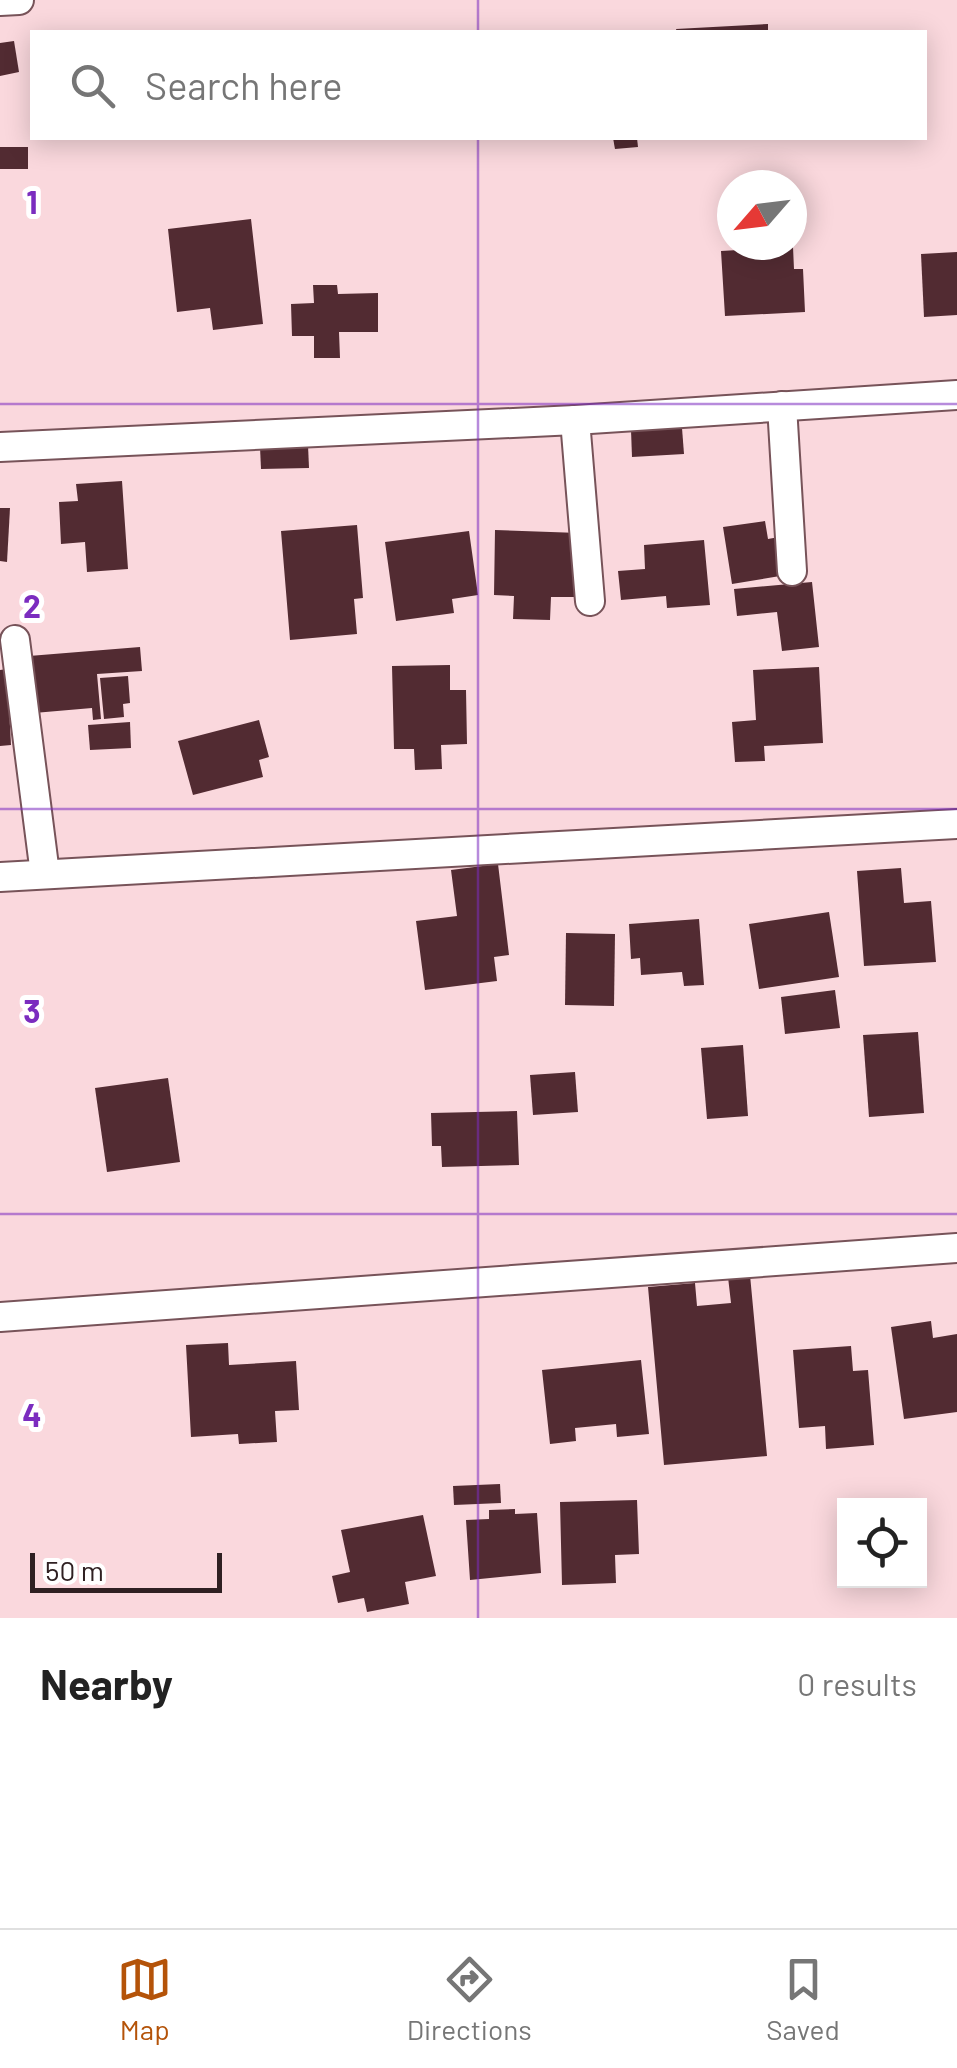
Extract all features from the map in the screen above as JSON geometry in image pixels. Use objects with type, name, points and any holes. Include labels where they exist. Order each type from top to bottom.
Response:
[{"type":"street","points":[[0,2],[19,0]]},
{"type":"street","points":[[0,448],[575,420],[957,395]]},
{"type":"street","points":[[782,406],[792,571]]},
{"type":"street","points":[[575,420],[590,600]]},
{"type":"street","points":[[15,640],[45,874]]},
{"type":"street","points":[[0,877],[957,824]]},
{"type":"street","points":[[0,1317],[957,1248]]},
{"type":"building","points":[[768,24],[768,30],[676,29]]},
{"type":"building","points":[[14,41],[19,72],[0,76],[0,43]]},
{"type":"building","points":[[613,140],[637,140],[638,147],[615,149]]},
{"type":"building","points":[[0,147],[28,147],[28,169],[0,169]]},
{"type":"building","points":[[251,219],[263,324],[213,330],[210,308],[177,312],[168,229]]},
{"type":"building","points":[[957,252],[957,315],[924,317],[921,254]]},
{"type":"building","points":[[722,260],[794,260],[794,269],[803,269],[805,312],[725,316]]},
{"type":"building","points":[[313,285],[337,285],[338,294],[378,293],[378,332],[339,332],[340,358],[314,358],[314,336],[292,336],[291,304],[314,303]]},
{"type":"building","points":[[682,428],[684,454],[632,457],[631,430]]},
{"type":"building","points":[[308,445],[309,468],[261,469],[260,447]]},
{"type":"building","points":[[122,481],[128,569],[87,572],[85,542],[61,544],[59,502],[78,501],[76,484]]},
{"type":"building","points":[[0,508],[10,508],[7,562],[0,561]]},
{"type":"building","points":[[765,521],[768,539],[779,537],[786,575],[732,584],[723,527]]},
{"type":"building","points":[[357,525],[363,598],[354,599],[357,634],[290,640],[281,531]]},
{"type":"building","points":[[495,530],[579,533],[578,597],[551,597],[550,620],[513,619],[514,596],[494,595]]},
{"type":"building","points":[[469,531],[478,595],[452,599],[454,613],[396,621],[385,542]]},
{"type":"building","points":[[704,540],[710,605],[667,608],[666,596],[621,600],[618,571],[645,569],[644,545]]},
{"type":"building","points":[[812,582],[819,647],[782,651],[777,612],[737,616],[734,589]]},
{"type":"building","points":[[140,647],[142,671],[97,674],[101,719],[93,720],[92,708],[34,713],[29,656]]},
{"type":"building","points":[[450,665],[450,690],[466,690],[467,744],[441,745],[442,769],[415,770],[414,749],[394,749],[392,666]]},
{"type":"building","points":[[819,667],[823,743],[764,746],[765,761],[735,762],[732,722],[756,720],[753,670]]},
{"type":"building","points":[[7,669],[11,745],[0,746],[0,670]]},
{"type":"building","points":[[128,676],[130,703],[123,704],[124,717],[104,719],[100,678]]},
{"type":"building","points":[[259,720],[269,757],[259,760],[263,777],[193,795],[178,741]]},
{"type":"building","points":[[130,722],[131,748],[90,750],[88,725]]},
{"type":"building","points":[[498,864],[509,955],[494,957],[497,981],[425,990],[416,921],[457,916],[451,870]]},
{"type":"building","points":[[901,868],[904,903],[931,901],[936,962],[864,966],[857,871]]},
{"type":"building","points":[[829,912],[839,977],[759,989],[749,924]]},
{"type":"building","points":[[699,919],[704,985],[684,986],[682,972],[641,975],[640,958],[631,959],[629,924]]},
{"type":"building","points":[[566,933],[615,934],[614,1006],[565,1005]]},
{"type":"building","points":[[835,990],[840,1028],[785,1034],[781,997]]},
{"type":"building","points":[[918,1032],[924,1113],[869,1117],[863,1035]]},
{"type":"building","points":[[743,1045],[748,1116],[707,1119],[701,1048]]},
{"type":"building","points":[[575,1072],[578,1112],[533,1115],[530,1075]]},
{"type":"building","points":[[168,1078],[180,1162],[107,1172],[95,1088]]},
{"type":"building","points":[[517,1111],[519,1165],[442,1167],[441,1146],[432,1146],[431,1113]]},
{"type":"building","points":[[750,1275],[767,1456],[664,1465],[648,1287],[695,1283],[697,1306],[731,1303],[728,1277]]},
{"type":"building","points":[[931,1321],[933,1338],[957,1334],[957,1412],[904,1419],[891,1327]]},
{"type":"building","points":[[228,1343],[229,1365],[296,1361],[299,1410],[275,1411],[277,1442],[239,1444],[238,1434],[191,1437],[186,1345]]},
{"type":"building","points":[[851,1346],[853,1371],[868,1370],[874,1445],[826,1449],[825,1426],[799,1428],[793,1350]]},
{"type":"building","points":[[641,1360],[649,1434],[617,1437],[616,1424],[575,1428],[576,1441],[550,1444],[542,1370]]},
{"type":"building","points":[[500,1484],[501,1503],[454,1505],[453,1486]]},
{"type":"building","points":[[637,1500],[639,1554],[615,1555],[616,1583],[562,1585],[560,1502]]},
{"type":"building","points":[[515,1509],[515,1514],[537,1513],[541,1573],[470,1580],[466,1520],[489,1519],[489,1510]]},
{"type":"building","points":[[423,1515],[436,1576],[405,1582],[409,1604],[367,1612],[364,1598],[338,1603],[332,1576],[350,1572],[341,1530]]}]
